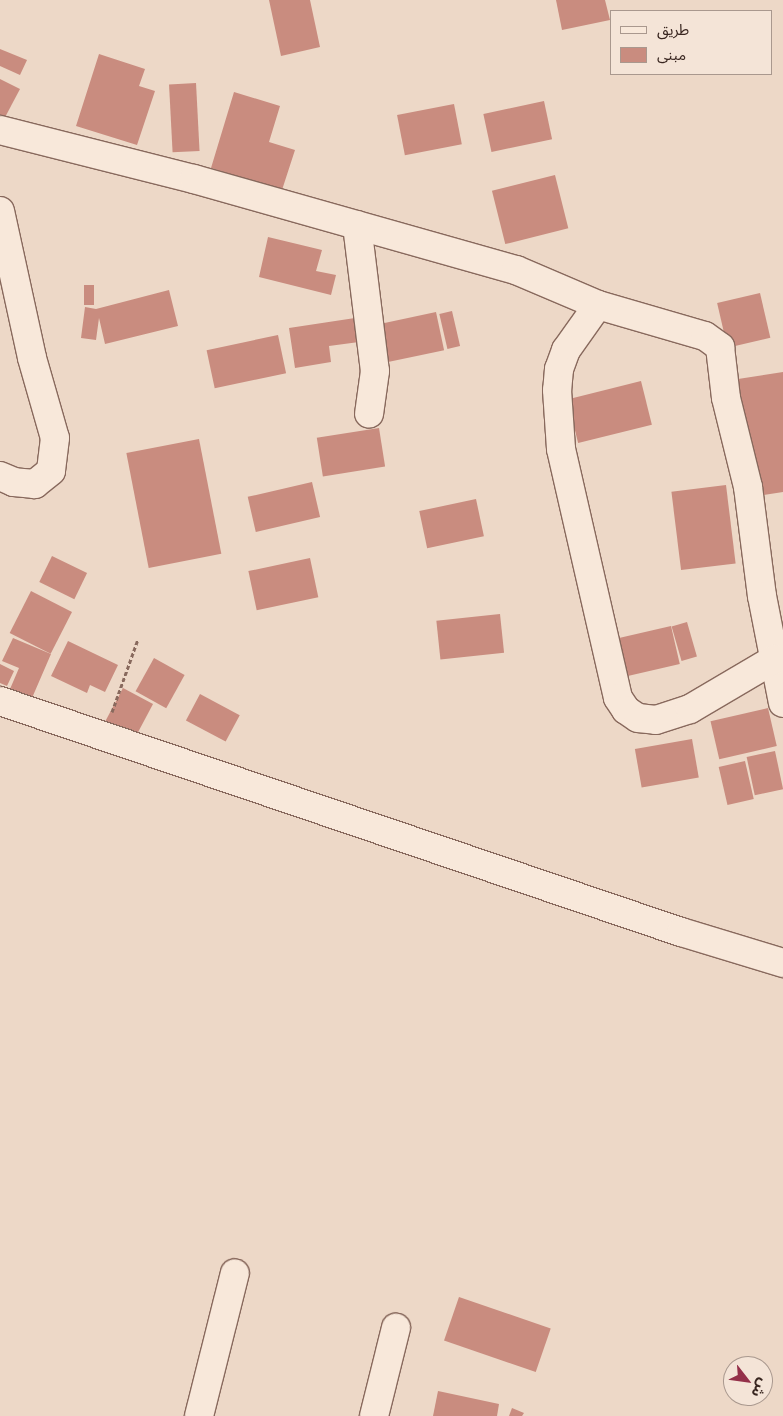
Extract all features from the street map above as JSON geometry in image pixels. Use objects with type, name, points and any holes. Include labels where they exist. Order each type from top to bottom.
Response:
[{"type":"street","points":[[0,130],[194,178],[516,270],[598,305],[705,336],[720,347],[726,398],[748,487],[762,596],[783,703]]},
{"type":"street","points":[[0,211],[32,358],[55,438],[51,471],[35,484],[14,482],[0,476]]},
{"type":"street","points":[[357,225],[375,371],[369,414]]},
{"type":"street","points":[[598,305],[566,350],[559,369],[557,390],[561,449],[618,698],[626,710],[638,718],[656,720],[690,709],[775,660]]},
{"type":"street","points":[[0,701],[681,932],[783,963]]},
{"type":"street","points":[[199,1416],[235,1273]]},
{"type":"street","points":[[374,1416],[396,1328]]},
{"type":"path","points":[[103,736],[138,639]]},
{"type":"building","points":[[269,0],[310,0],[320,47],[281,56]]},
{"type":"building","points":[[556,0],[605,0],[610,20],[562,30]]},
{"type":"building","points":[[0,49],[27,60],[20,75],[0,66]]},
{"type":"building","points":[[99,54],[145,69],[139,86],[155,91],[137,145],[76,126]]},
{"type":"building","points":[[0,79],[20,89],[2,123],[0,122]]},
{"type":"building","points":[[196,83],[200,151],[173,152],[169,84]]},
{"type":"building","points":[[234,92],[280,106],[269,142],[295,150],[282,190],[211,168]]},
{"type":"building","points":[[544,101],[552,139],[491,152],[483,114]]},
{"type":"building","points":[[454,104],[462,144],[405,155],[397,115]]},
{"type":"building","points":[[555,175],[568,228],[505,244],[492,191]]},
{"type":"building","points":[[268,237],[322,250],[316,271],[336,275],[331,295],[259,277]]},
{"type":"building","points":[[84,285],[94,285],[94,305],[84,305]]},
{"type":"building","points":[[169,290],[178,326],[105,344],[99,318],[96,340],[81,338],[85,307],[96,309]]},
{"type":"building","points":[[760,293],[770,338],[727,348],[717,303]]},
{"type":"building","points":[[452,311],[460,346],[447,349],[439,314]]},
{"type":"building","points":[[436,312],[444,350],[384,363],[376,325]]},
{"type":"building","points":[[355,318],[359,342],[329,346],[331,362],[295,368],[289,328]]},
{"type":"building","points":[[278,335],[286,373],[215,388],[207,350]]},
{"type":"building","points":[[783,372],[783,492],[758,496],[738,379]]},
{"type":"building","points":[[641,381],[652,425],[578,443],[567,399]]},
{"type":"building","points":[[379,428],[385,467],[323,476],[317,438]]},
{"type":"building","points":[[199,439],[221,554],[149,568],[126,453]]},
{"type":"building","points":[[312,482],[320,517],[256,532],[248,497]]},
{"type":"building","points":[[726,485],[736,563],[681,570],[671,492]]},
{"type":"building","points":[[476,499],[484,536],[427,548],[419,511]]},
{"type":"building","points":[[52,556],[87,573],[74,599],[39,582]]},
{"type":"building","points":[[310,558],[318,597],[257,610],[248,571]]},
{"type":"building","points":[[31,591],[72,612],[51,654],[10,633]]},
{"type":"building","points":[[500,614],[504,653],[440,659],[436,621]]},
{"type":"building","points":[[687,622],[697,657],[682,661],[672,626]]},
{"type":"building","points":[[671,626],[680,664],[621,677],[613,639]]},
{"type":"building","points":[[13,638],[51,654],[32,698],[10,689],[19,668],[2,661]]},
{"type":"building","points":[[68,641],[118,665],[105,692],[90,685],[87,693],[51,676]]},
{"type":"building","points":[[154,658],[185,675],[166,708],[136,691]]},
{"type":"building","points":[[0,664],[14,671],[7,686],[0,683]]},
{"type":"building","points":[[123,688],[153,704],[132,744],[102,728]]},
{"type":"building","points":[[200,694],[240,715],[226,742],[186,720]]},
{"type":"building","points":[[768,708],[777,746],[719,759],[711,721]]},
{"type":"building","points":[[692,739],[699,777],[642,787],[635,749]]},
{"type":"building","points":[[775,751],[783,789],[755,795],[747,757]]},
{"type":"building","points":[[745,761],[754,799],[727,805],[719,767]]},
{"type":"building","points":[[459,1297],[551,1329],[536,1372],[444,1340]]},
{"type":"building","points":[[438,1391],[499,1404],[497,1416],[433,1416]]},
{"type":"building","points":[[512,1408],[524,1413],[522,1416],[509,1416]]}]
